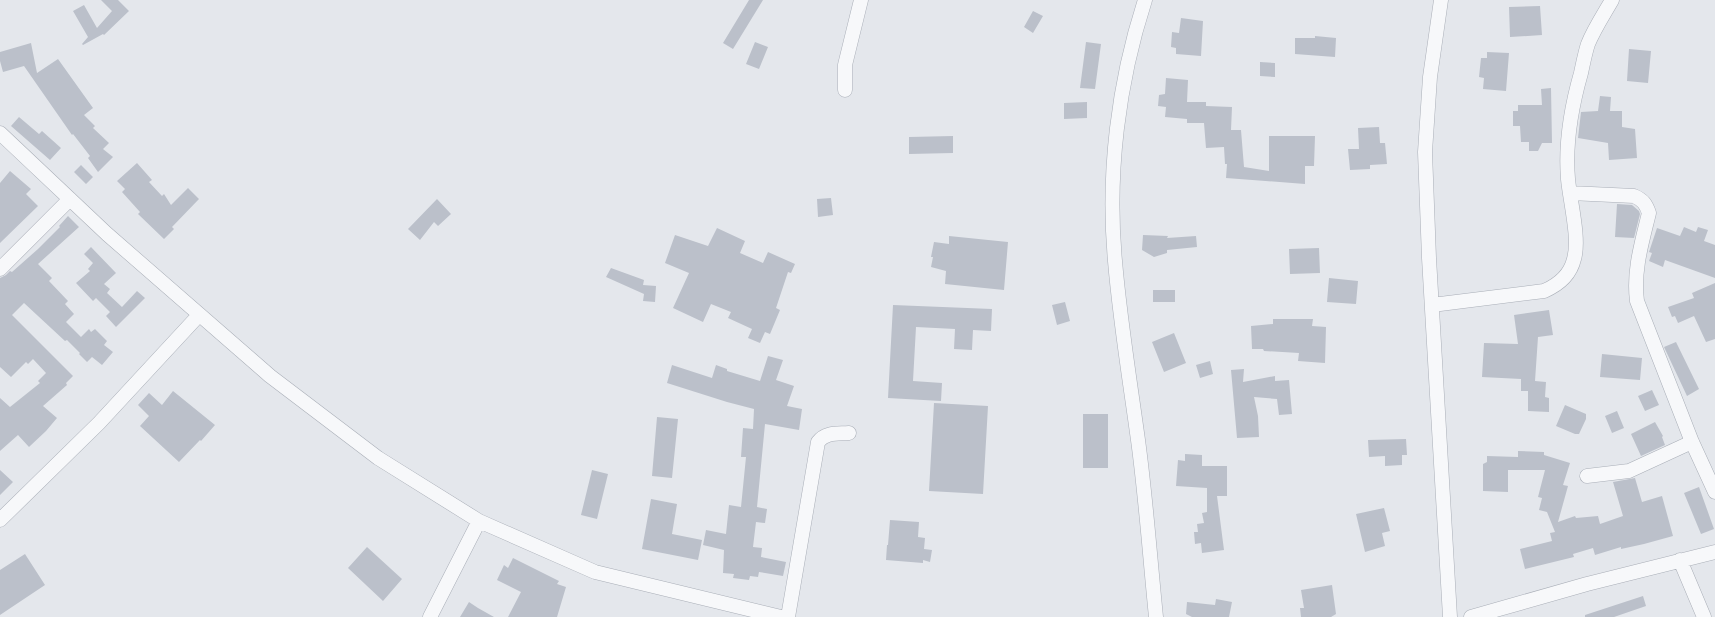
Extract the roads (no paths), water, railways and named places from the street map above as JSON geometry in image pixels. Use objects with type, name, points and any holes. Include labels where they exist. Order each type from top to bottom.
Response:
[{"type":"street","points":[[845,90],[845,65],[861,0]]},
{"type":"street","points":[[1145,0],[1134,36],[1122,93],[1115,148],[1113,200],[1114,260],[1138,441],[1156,617]]},
{"type":"street","points":[[1441,0],[1430,77],[1425,152],[1450,617]]},
{"type":"street","points":[[1432,305],[1544,291],[1555,286],[1565,278],[1574,259],[1576,245],[1567,155],[1570,120],[1574,97],[1589,43],[1612,0]]},
{"type":"street","points":[[0,133],[199,315],[270,376],[378,458],[479,521],[595,572],[781,617],[818,442],[821,437],[827,434],[849,433]]},
{"type":"street","points":[[1570,193],[1634,196],[1642,200],[1646,206],[1648,213],[1636,270],[1635,286],[1637,301],[1692,442],[1715,492]]},
{"type":"street","points":[[0,269],[70,199]]},
{"type":"street","points":[[0,519],[99,423],[199,315]]},
{"type":"street","points":[[1588,476],[1629,470],[1692,442]]},
{"type":"street","points":[[430,617],[479,521]]},
{"type":"street","points":[[1472,617],[1587,584],[1715,552]]},
{"type":"street","points":[[1680,560],[1704,617]]}]
